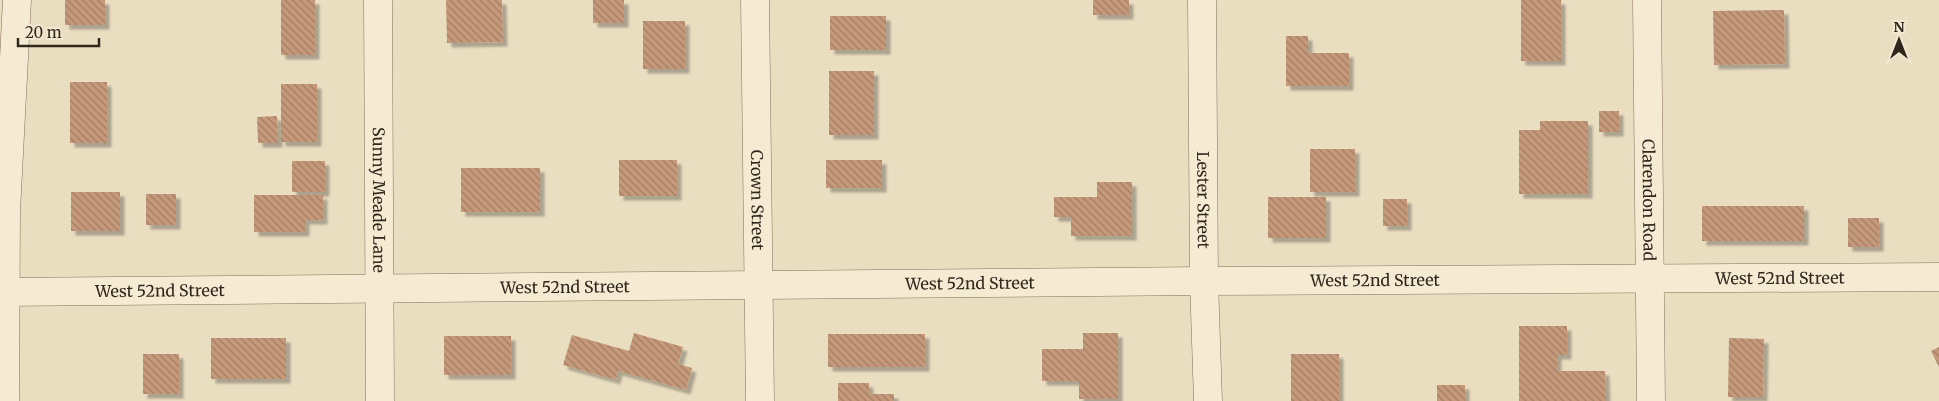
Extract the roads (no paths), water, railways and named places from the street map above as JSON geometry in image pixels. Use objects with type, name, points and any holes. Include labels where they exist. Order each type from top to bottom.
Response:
[{"type":"street","points":[[5,401],[2,292],[17,0]]},
{"type":"street","name":"Sunny Meade Lane","points":[[378,0],[380,401]]},
{"type":"street","name":"Crown Street","points":[[755,0],[760,401]]},
{"type":"street","name":"Lester Street","points":[[1202,0],[1204,281],[1208,401]]},
{"type":"street","name":"Clarendon Road","points":[[1647,0],[1651,401]]},
{"type":"street","name":"West 52nd Street","points":[[2,292],[1204,281],[1939,277]]}]
